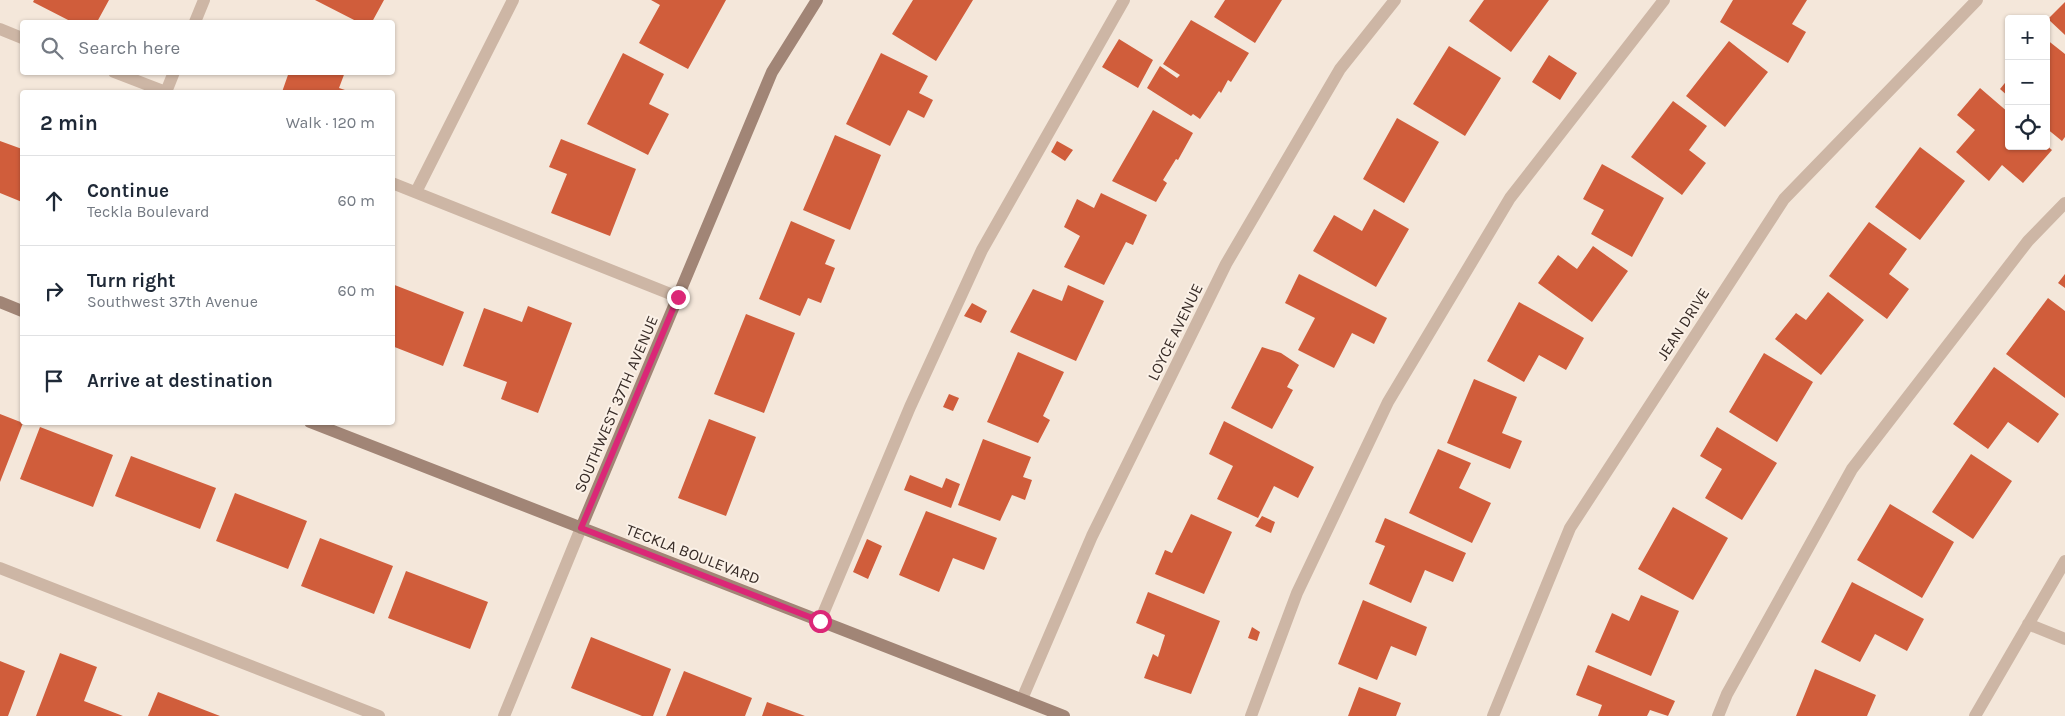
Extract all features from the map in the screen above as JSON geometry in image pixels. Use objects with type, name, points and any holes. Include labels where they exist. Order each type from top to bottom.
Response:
[{"type":"main road","name":"SOUTHWEST 37TH AVENUE","points":[[581,528],[772,72],[817,0]]},
{"type":"main road","points":[[0,302],[20,310]]},
{"type":"main road","name":"TECKLA BOULEVARD","points":[[318,425],[1064,716]]},
{"type":"street","points":[[196,20],[204,0]]},
{"type":"street","points":[[416,192],[513,0]]},
{"type":"street","points":[[820,621],[910,407],[982,250],[1124,0]]},
{"type":"street","name":"LOYCE AVENUE","points":[[1022,699],[1092,536],[1226,264],[1340,69],[1396,0]]},
{"type":"street","points":[[1251,716],[1297,593],[1388,402],[1510,198],[1664,0]]},
{"type":"street","name":"JEAN DRIVE","points":[[1493,716],[1570,528],[1784,199],[1977,0]]},
{"type":"street","points":[[0,29],[20,37]]},
{"type":"street","points":[[122,75],[161,90]]},
{"type":"street","points":[[167,90],[173,75]]},
{"type":"street","points":[[395,184],[678,297]]},
{"type":"street","points":[[1718,716],[1727,694],[1852,469],[2028,241],[2065,202]]},
{"type":"street","name":"SOUTHWEST 37TH AVENUE","points":[[504,716],[581,528]]},
{"type":"street","points":[[1975,716],[2065,561]]},
{"type":"street","points":[[0,568],[379,716]]},
{"type":"street","points":[[2028,624],[2065,639]]},
{"type":"building","points":[[34,0],[109,0],[98,20],[68,20],[33,2]]},
{"type":"building","points":[[315,0],[384,0],[373,20],[354,20]]},
{"type":"building","points":[[651,0],[726,0],[688,69],[639,43],[660,5]]},
{"type":"building","points":[[913,0],[973,0],[936,61],[892,34]]},
{"type":"building","points":[[1225,0],[1282,0],[1255,43],[1214,17]]},
{"type":"building","points":[[1484,0],[1549,0],[1511,52],[1469,21]]},
{"type":"building","points":[[1733,0],[1807,0],[1792,24],[1806,32],[1788,63],[1720,22]]},
{"type":"building","points":[[2065,2],[2065,35],[2050,21],[2050,17]]},
{"type":"building","points":[[1191,20],[1249,53],[1231,82],[1228,80],[1221,93],[1219,91],[1200,119],[1193,114],[1191,116],[1147,88],[1160,66],[1177,78],[1180,75],[1163,64]]},
{"type":"building","points":[[1119,39],[1153,60],[1138,88],[1102,67]]},
{"type":"building","points":[[1729,41],[1768,72],[1725,127],[1686,96]]},
{"type":"building","points":[[2050,42],[2065,54],[2065,137],[2062,141],[2050,131]]},
{"type":"building","points":[[1449,46],[1501,78],[1465,136],[1413,104]]},
{"type":"building","points":[[623,53],[664,74],[649,104],[669,114],[648,155],[587,124]]},
{"type":"building","points":[[881,53],[928,76],[919,93],[933,100],[924,118],[908,110],[890,146],[846,124]]},
{"type":"building","points":[[1549,55],[1577,73],[1560,100],[1532,82]]},
{"type":"building","points":[[288,75],[344,75],[339,88],[345,90],[283,90]]},
{"type":"building","points":[[2005,83],[2005,93],[2000,89]]},
{"type":"building","points":[[1980,88],[2005,110],[2005,150],[2050,150],[2050,148],[2052,150],[2023,183],[2002,165],[1989,181],[1956,152],[1975,130],[1957,115]]},
{"type":"building","points":[[1673,101],[1707,126],[1689,150],[1706,163],[1682,195],[1631,157]]},
{"type":"building","points":[[1153,110],[1193,133],[1178,160],[1176,159],[1163,180],[1167,183],[1156,202],[1112,181]]},
{"type":"building","points":[[1397,118],[1439,142],[1404,203],[1363,179]]},
{"type":"building","points":[[835,135],[881,155],[850,230],[803,210]]},
{"type":"building","points":[[561,139],[636,169],[610,236],[551,213],[567,174],[549,167]]},
{"type":"building","points":[[0,141],[20,148],[20,201],[0,193]]},
{"type":"building","points":[[1057,141],[1073,150],[1065,161],[1051,152]]},
{"type":"building","points":[[1920,147],[1965,181],[1920,240],[1875,207]]},
{"type":"building","points":[[1602,164],[1664,198],[1632,257],[1591,234],[1604,210],[1583,199]]},
{"type":"building","points":[[1101,193],[1147,215],[1133,245],[1126,242],[1104,285],[1064,267],[1080,236],[1064,227],[1077,199],[1094,208]]},
{"type":"building","points":[[1374,209],[1409,229],[1376,287],[1313,251],[1334,215],[1362,231]]},
{"type":"building","points":[[791,221],[835,240],[825,264],[835,268],[821,303],[808,298],[800,316],[759,299]]},
{"type":"building","points":[[1869,222],[1907,249],[1889,274],[1909,289],[1887,319],[1829,276]]},
{"type":"building","points":[[1593,246],[1628,271],[1592,322],[1538,283],[1558,255],[1577,269]]},
{"type":"building","points":[[1299,274],[1387,318],[1374,344],[1352,333],[1334,368],[1298,350],[1315,318],[1285,303]]},
{"type":"building","points":[[2065,274],[2065,288],[2058,283]]},
{"type":"building","points":[[395,285],[464,312],[443,366],[395,347]]},
{"type":"building","points":[[1068,285],[1104,301],[1076,361],[1010,332],[1033,289],[1062,301]]},
{"type":"building","points":[[1828,292],[1864,320],[1821,375],[1775,339],[1796,313],[1806,320]]},
{"type":"building","points":[[2048,298],[2065,311],[2065,398],[2006,354]]},
{"type":"building","points":[[1519,302],[1584,338],[1566,370],[1539,355],[1524,382],[1487,361]]},
{"type":"building","points":[[972,303],[987,311],[981,323],[964,316]]},
{"type":"building","points":[[528,306],[572,323],[538,413],[501,399],[507,382],[463,366],[484,308],[522,322]]},
{"type":"building","points":[[746,314],[795,333],[764,413],[714,394]]},
{"type":"building","points":[[1262,347],[1281,353],[1299,365],[1287,387],[1293,390],[1272,429],[1231,408]]},
{"type":"building","points":[[1018,352],[1064,372],[1043,416],[1050,420],[1038,443],[987,422]]},
{"type":"building","points":[[1764,353],[1813,382],[1777,442],[1729,412]]},
{"type":"building","points":[[1994,367],[2059,414],[2038,443],[2008,422],[1988,449],[1953,424]]},
{"type":"building","points":[[1474,379],[1517,397],[1502,433],[1522,441],[1510,469],[1447,443]]},
{"type":"building","points":[[949,394],[959,398],[953,411],[943,407]]},
{"type":"building","points":[[0,414],[20,422],[20,425],[22,425],[0,482]]},
{"type":"building","points":[[709,419],[756,437],[726,516],[678,498]]},
{"type":"building","points":[[1224,421],[1314,467],[1298,498],[1274,486],[1258,518],[1217,499],[1233,466],[1209,454]]},
{"type":"building","points":[[40,427],[113,455],[93,507],[20,479]]},
{"type":"building","points":[[1717,427],[1777,463],[1742,520],[1705,498],[1722,469],[1700,456]]},
{"type":"building","points":[[983,439],[1031,457],[1023,477],[1032,480],[1025,500],[1012,495],[1000,521],[958,505]]},
{"type":"building","points":[[1438,449],[1471,463],[1459,488],[1491,503],[1472,543],[1409,513]]},
{"type":"building","points":[[1971,454],[2012,481],[1973,539],[1932,512]]},
{"type":"building","points":[[131,456],[216,488],[200,529],[115,496]]},
{"type":"building","points":[[910,475],[942,488],[946,478],[960,484],[951,508],[904,490]]},
{"type":"building","points":[[235,493],[307,521],[288,569],[216,541]]},
{"type":"building","points":[[1890,504],[1954,542],[1922,598],[1857,560]]},
{"type":"building","points":[[1673,507],[1728,538],[1693,600],[1638,569]]},
{"type":"building","points":[[926,511],[997,538],[984,570],[953,558],[939,592],[899,575]]},
{"type":"building","points":[[1191,514],[1232,532],[1204,594],[1155,574],[1165,550],[1172,553]]},
{"type":"building","points":[[1262,516],[1275,522],[1271,533],[1255,526]]},
{"type":"building","points":[[1385,518],[1466,553],[1453,582],[1425,570],[1411,603],[1369,584],[1385,546],[1375,542]]},
{"type":"building","points":[[320,538],[393,566],[374,614],[301,586]]},
{"type":"building","points":[[867,539],[882,546],[868,579],[853,572]]},
{"type":"building","points":[[406,571],[488,602],[470,649],[388,618]]},
{"type":"building","points":[[1852,582],[1924,619],[1907,651],[1875,634],[1860,662],[1821,642]]},
{"type":"building","points":[[1148,592],[1220,621],[1191,694],[1144,678],[1153,654],[1158,657],[1165,635],[1136,623]]},
{"type":"building","points":[[1641,595],[1679,611],[1651,676],[1595,652],[1612,613],[1629,621]]},
{"type":"building","points":[[1363,600],[1427,627],[1416,656],[1391,646],[1377,680],[1338,664]]},
{"type":"building","points":[[1252,627],[1260,632],[1257,641],[1248,638]]},
{"type":"building","points":[[591,637],[671,669],[653,716],[642,716],[571,688]]},
{"type":"building","points":[[60,653],[97,667],[84,701],[123,716],[36,716]]},
{"type":"building","points":[[0,661],[25,671],[8,716],[0,716]]},
{"type":"building","points":[[1588,665],[1675,701],[1668,716],[1650,710],[1647,716],[1598,716],[1602,705],[1576,695]]},
{"type":"building","points":[[1815,669],[1876,695],[1867,716],[1796,716]]},
{"type":"building","points":[[684,671],[752,698],[745,716],[666,716]]},
{"type":"building","points":[[1359,687],[1401,703],[1396,716],[1348,716]]},
{"type":"building","points":[[158,692],[220,716],[148,716]]},
{"type":"building","points":[[767,702],[805,716],[762,716]]},
{"type":"route","points":[[678,297],[581,528],[820,621]]}]
